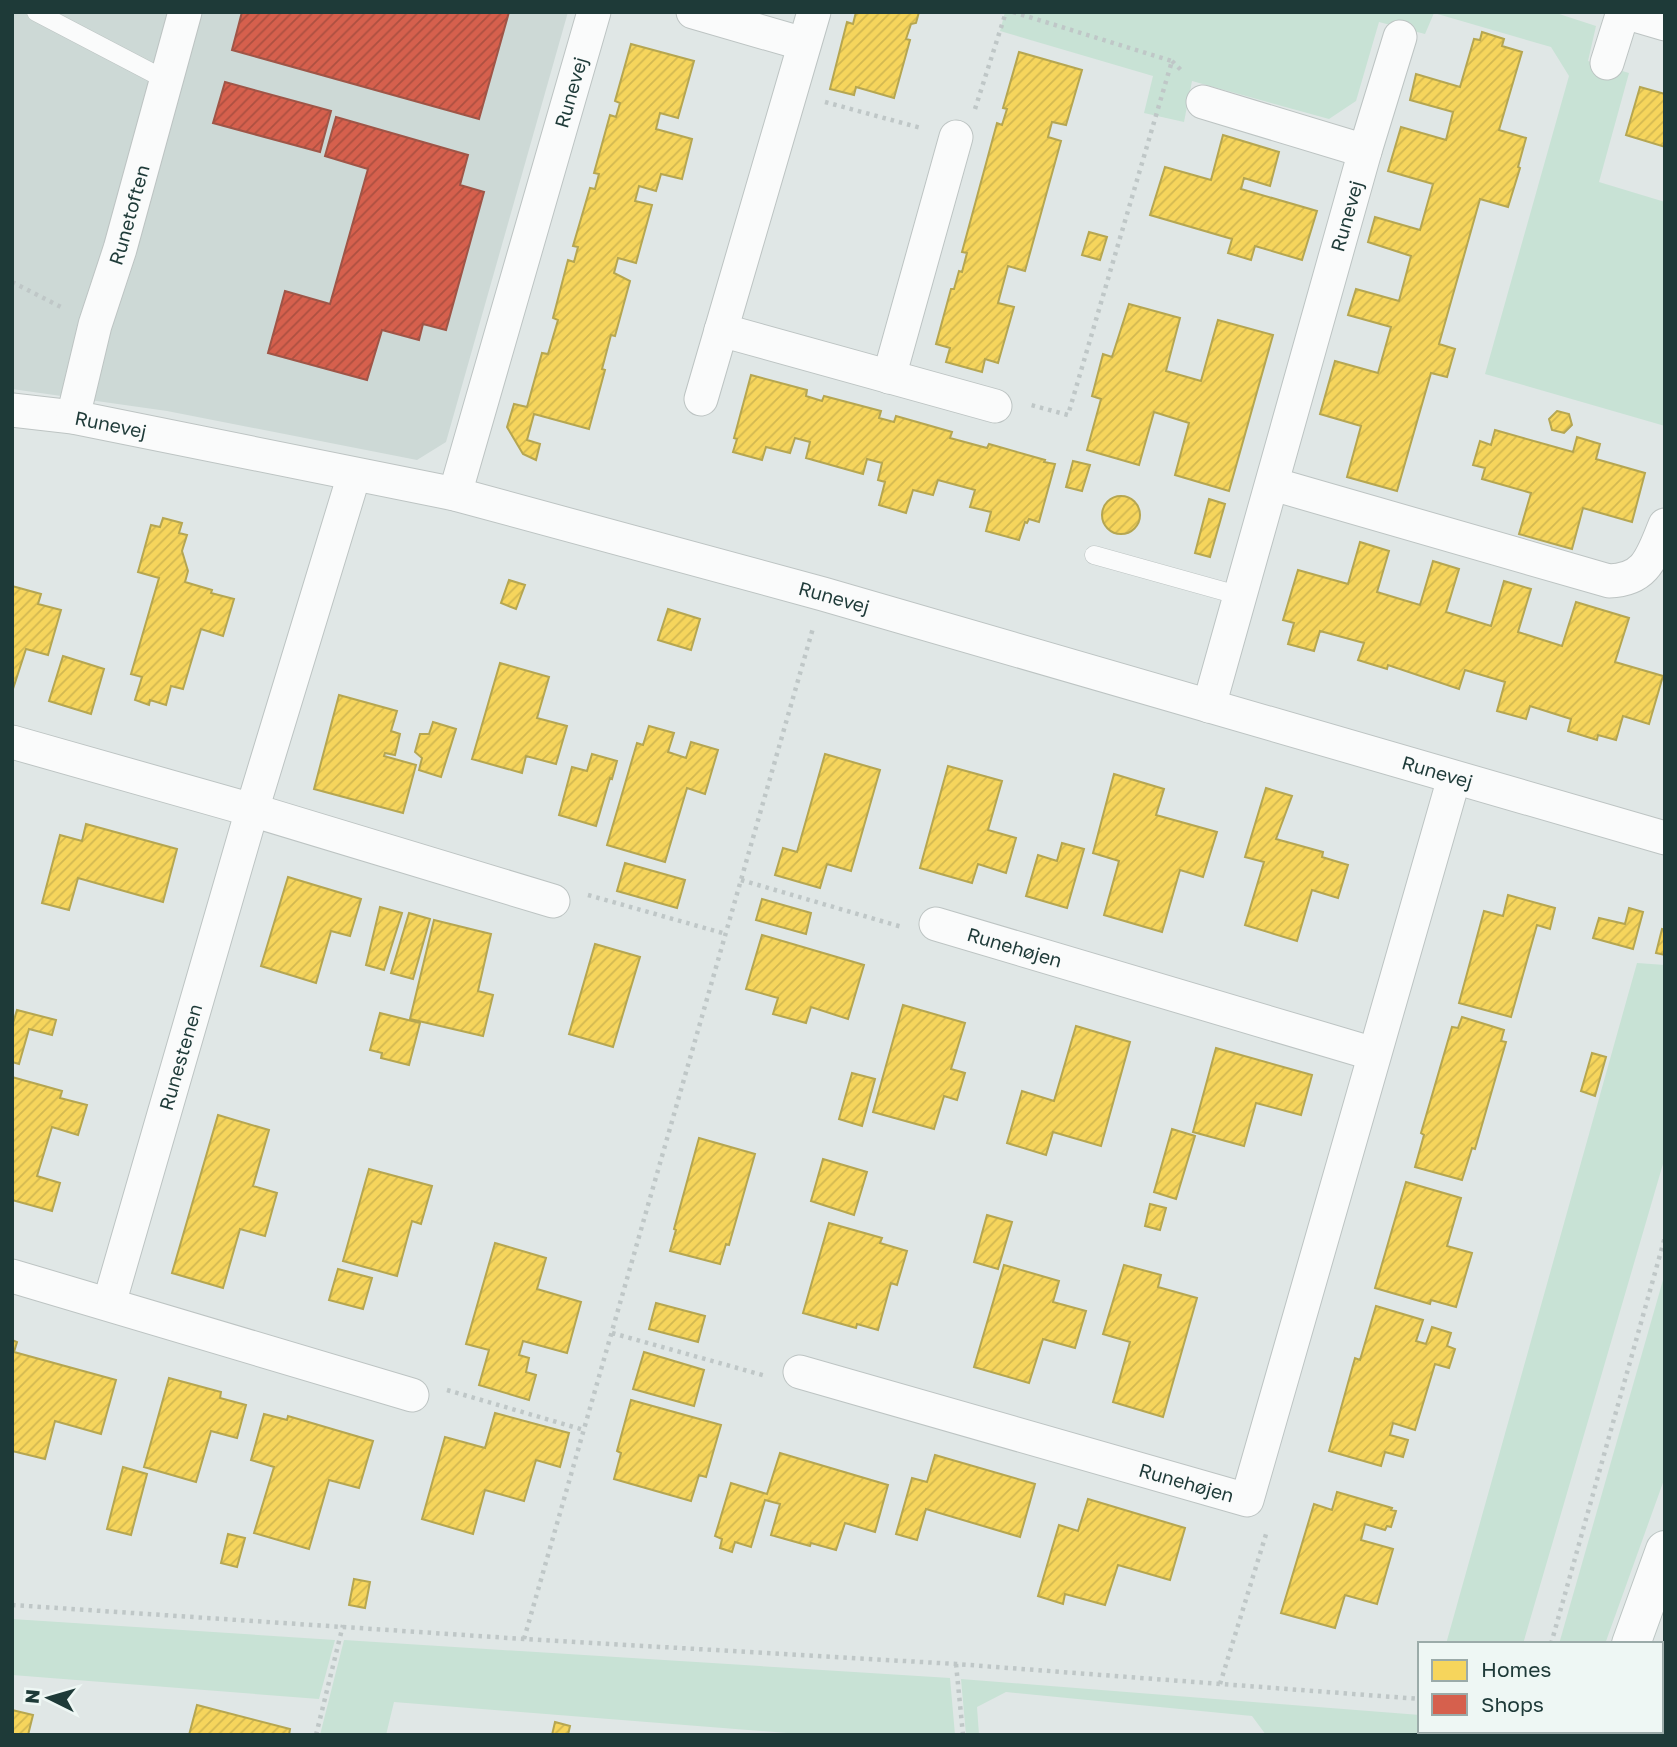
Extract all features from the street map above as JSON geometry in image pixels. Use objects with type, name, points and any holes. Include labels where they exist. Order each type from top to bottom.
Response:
[{"type":"street","name":"Runetoften","points":[[73,417],[95,325],[120,249],[185,12]]},
{"type":"street","name":"Runevej","points":[[455,494],[594,12]]},
{"type":"street","points":[[693,12],[804,44]]},
{"type":"street","points":[[701,399],[814,12]]},
{"type":"street","points":[[1607,63],[1623,12],[1665,24]]},
{"type":"street","name":"Runevej","points":[[1209,706],[1400,37]]},
{"type":"street","points":[[1203,102],[1366,151]]},
{"type":"street","points":[[888,377],[956,137]]},
{"type":"street","points":[[721,330],[995,407]]},
{"type":"street","name":"Runevej","points":[[12,410],[73,417],[455,494],[823,594],[1665,838]]},
{"type":"street","name":"Runestenen","points":[[109,1304],[252,810],[354,475]]},
{"type":"street","points":[[1273,484],[1609,582],[1626,581],[1640,572],[1651,557],[1665,525]]},
{"type":"street","points":[[12,742],[252,810],[553,901]]},
{"type":"street","name":"Runehøjen","points":[[800,1372],[1247,1500],[1454,778]]},
{"type":"street","name":"Runehøjen","points":[[936,924],[1374,1054]]},
{"type":"street","points":[[12,1276],[412,1395]]},
{"type":"street","points":[[1632,1642],[1665,1550]]},
{"type":"lane","points":[[36,12],[166,80]]},
{"type":"lane","points":[[1094,555],[1241,596]]},
{"type":"path","points":[[790,92],[966,140],[1006,12]]},
{"type":"path","points":[[995,407],[997,396],[1069,415],[1172,61],[1013,12]]},
{"type":"path","points":[[12,282],[95,325]]},
{"type":"path","points":[[524,1639],[823,594]]},
{"type":"path","points":[[741,880],[932,936],[936,924]]},
{"type":"path","points":[[553,901],[557,886],[726,934]]},
{"type":"path","points":[[1552,1642],[1665,1237]]},
{"type":"path","points":[[612,1333],[798,1385],[800,1372]]},
{"type":"path","points":[[412,1395],[416,1381],[584,1430]]},
{"type":"path","points":[[1220,1684],[1270,1521],[1244,1513],[1247,1500]]},
{"type":"path","points":[[12,1605],[956,1664],[1418,1699]]},
{"type":"path","points":[[316,1735],[343,1625]]},
{"type":"path","points":[[956,1664],[962,1735]]},
{"type":"shaded area","points":[[12,12],[568,12],[446,442],[417,460],[167,411],[12,389]]},
{"type":"green space","points":[[1005,12],[1553,12],[1596,26],[1588,61],[1629,73],[1599,182],[1665,202],[1665,426],[1485,374],[1569,76],[1551,47],[1434,13],[1425,34],[1379,22],[1356,101],[1329,119],[1192,81],[1184,122],[1144,113],[1153,76],[1000,31]]},
{"type":"green space","points":[[1637,963],[1665,965],[1665,1157],[1524,1642],[1447,1642]]},
{"type":"green space","points":[[1665,1273],[1665,1477],[1606,1642],[1560,1642]]},
{"type":"green space","points":[[12,1619],[335,1640],[319,1699],[12,1675]]},
{"type":"green space","points":[[344,1640],[950,1678],[955,1735],[813,1735],[394,1702],[386,1735],[320,1735]]},
{"type":"green space","points":[[961,1679],[1418,1715],[1418,1733],[1457,1735],[1266,1735],[1252,1716],[1006,1692],[977,1707],[979,1735],[966,1735]]},
{"type":"building: Homes","points":[[856,12],[919,12],[906,39],[910,40],[894,98],[856,87],[854,95],[830,89],[847,22],[853,24]]},
{"type":"building: Homes","points":[[1482,32],[1504,39],[1502,46],[1522,52],[1499,130],[1526,138],[1508,207],[1480,199],[1439,344],[1455,349],[1447,377],[1431,373],[1397,491],[1347,477],[1361,426],[1320,414],[1335,361],[1378,373],[1391,327],[1348,315],[1356,289],[1399,301],[1411,256],[1368,242],[1375,217],[1420,230],[1433,184],[1388,171],[1401,127],[1446,140],[1453,112],[1410,100],[1416,74],[1460,87],[1474,39],[1480,40]]},
{"type":"building: Homes","points":[[631,44],[694,61],[678,118],[660,113],[656,129],[692,139],[682,179],[661,174],[656,191],[639,186],[635,201],[652,205],[636,263],[618,258],[614,273],[630,281],[615,336],[611,335],[602,369],[605,370],[589,429],[534,414],[527,440],[540,444],[536,460],[523,454],[507,427],[514,404],[527,407],[542,353],[548,354],[558,320],[553,318],[568,260],[574,262],[578,247],[573,246],[590,188],[595,189],[599,174],[594,173],[610,115],[616,117],[620,103],[615,101]]},
{"type":"building: Homes","points":[[1019,52],[1082,70],[1066,125],[1052,122],[1048,137],[1061,141],[1025,271],[1008,266],[998,303],[1014,307],[998,363],[985,359],[982,372],[946,362],[950,348],[936,344],[951,289],[954,289],[959,271],[962,272],[967,253],[962,252],[997,123],[1002,125],[1007,109],[1003,108]]},
{"type":"building: Homes","points":[[1640,87],[1665,94],[1665,147],[1626,135]]},
{"type":"building: Homes","points":[[1223,135],[1279,152],[1270,186],[1244,178],[1241,189],[1317,211],[1302,260],[1255,246],[1251,260],[1228,253],[1232,239],[1150,215],[1165,167],[1211,180]]},
{"type":"building: Homes","points":[[1089,232],[1107,237],[1100,260],[1082,255]]},
{"type":"building: Homes","points":[[1129,304],[1180,318],[1166,371],[1201,381],[1218,320],[1273,335],[1229,491],[1175,475],[1189,423],[1154,412],[1139,465],[1087,450],[1101,399],[1092,396],[1103,354],[1112,357]]},
{"type":"building: Homes","points":[[751,375],[807,390],[806,396],[822,401],[824,396],[881,411],[879,418],[894,422],[896,416],[952,432],[950,438],[987,448],[989,444],[1055,464],[1039,522],[1029,519],[1025,522],[1019,540],[986,531],[991,512],[970,507],[975,490],[938,480],[933,495],[913,490],[906,513],[879,505],[885,482],[878,480],[882,463],[867,459],[863,474],[806,458],[810,442],[795,438],[790,453],[766,447],[762,460],[733,452],[737,439],[734,438]]},
{"type":"building: Homes","points":[[1557,411],[1569,414],[1572,425],[1564,433],[1552,430],[1549,419]]},
{"type":"building: Homes","points":[[1495,430],[1573,452],[1577,437],[1600,444],[1596,459],[1645,473],[1632,522],[1583,508],[1572,549],[1519,534],[1531,493],[1482,479],[1485,468],[1473,465],[1480,441],[1491,445]]},
{"type":"building: Homes","points":[[1073,461],[1090,465],[1082,491],[1066,487]]},
{"type":"building: Homes","points":[[1121,496],[1134,502],[1140,515],[1134,528],[1121,534],[1108,528],[1102,515],[1108,502]]},
{"type":"building: Homes","points":[[1209,499],[1225,504],[1210,557],[1195,553]]},
{"type":"building: Homes","points":[[163,518],[182,523],[179,533],[187,535],[182,551],[188,571],[185,582],[234,599],[223,636],[201,629],[183,689],[171,686],[166,705],[150,700],[149,705],[135,700],[142,677],[131,674],[159,578],[138,572],[151,525],[160,527]]},
{"type":"building: Homes","points":[[1360,542],[1389,551],[1377,592],[1420,605],[1433,561],[1459,569],[1446,612],[1491,626],[1504,581],[1531,589],[1518,632],[1562,646],[1576,602],[1629,618],[1615,662],[1663,676],[1649,724],[1623,716],[1616,740],[1598,735],[1597,740],[1568,731],[1571,719],[1530,706],[1526,719],[1497,711],[1505,682],[1465,670],[1459,689],[1388,665],[1387,669],[1358,660],[1364,643],[1320,631],[1314,651],[1288,644],[1294,623],[1283,620],[1298,570],[1348,584]]},
{"type":"building: Homes","points":[[509,580],[525,585],[516,609],[501,603]]},
{"type":"building: Homes","points":[[12,586],[41,594],[38,604],[61,610],[48,655],[26,649],[12,692]]},
{"type":"building: Homes","points":[[668,609],[700,619],[691,650],[658,640]]},
{"type":"building: Homes","points":[[63,656],[104,669],[91,714],[49,701]]},
{"type":"building: Homes","points":[[500,663],[549,677],[537,718],[567,726],[556,764],[526,756],[522,773],[472,759]]},
{"type":"building: Homes","points":[[339,695],[397,711],[391,731],[400,734],[395,755],[385,753],[384,756],[416,765],[403,813],[314,789]]},
{"type":"building: Homes","points":[[433,722],[456,729],[441,777],[419,770],[422,758],[415,752],[420,734],[429,734]]},
{"type":"building: Homes","points":[[649,726],[674,733],[668,752],[686,758],[691,742],[718,750],[705,794],[687,788],[665,862],[607,845],[637,743],[643,745]]},
{"type":"building: Homes","points":[[592,754],[617,761],[596,826],[559,815],[572,767],[587,771]]},
{"type":"building: Homes","points":[[825,754],[880,770],[851,871],[827,864],[820,888],[775,875],[783,848],[797,852]]},
{"type":"building: Homes","points":[[948,766],[1002,781],[988,830],[1016,838],[1006,873],[978,864],[972,883],[920,868]]},
{"type":"building: Homes","points":[[1114,774],[1164,789],[1156,815],[1217,832],[1203,877],[1180,870],[1162,932],[1104,915],[1119,861],[1093,853]]},
{"type":"building: Homes","points":[[1266,788],[1292,796],[1276,839],[1323,852],[1322,857],[1348,865],[1338,898],[1312,890],[1297,941],[1245,925],[1264,862],[1245,857]]},
{"type":"building: Homes","points":[[86,824],[177,849],[163,902],[78,878],[69,910],[42,903],[60,835],[82,841]]},
{"type":"building: Homes","points":[[1062,843],[1084,849],[1067,908],[1026,896],[1038,855],[1057,861]]},
{"type":"building: Homes","points":[[625,863],[685,880],[677,908],[617,891]]},
{"type":"building: Homes","points":[[288,877],[361,899],[350,936],[331,931],[316,983],[261,966]]},
{"type":"building: Homes","points":[[1508,895],[1555,908],[1550,929],[1537,925],[1511,1017],[1459,1003],[1484,911],[1503,916]]},
{"type":"building: Homes","points":[[762,899],[811,913],[806,934],[756,920]]},
{"type":"building: Homes","points":[[380,907],[402,913],[384,970],[366,965]]},
{"type":"building: Homes","points":[[1629,908],[1643,912],[1633,949],[1593,938],[1599,918],[1625,924]]},
{"type":"building: Homes","points":[[409,913],[430,919],[413,979],[391,973]]},
{"type":"building: Homes","points":[[434,920],[491,934],[478,991],[493,995],[483,1036],[410,1019]]},
{"type":"building: Homes","points":[[1662,929],[1665,930],[1665,955],[1656,953]]},
{"type":"building: Homes","points":[[762,935],[864,965],[848,1019],[811,1007],[806,1023],[773,1014],[778,998],[746,989]]},
{"type":"building: Homes","points":[[595,944],[640,957],[613,1047],[569,1034]]},
{"type":"building: Homes","points":[[903,1005],[965,1023],[951,1069],[965,1073],[957,1100],[944,1096],[934,1129],[873,1112]]},
{"type":"building: Homes","points":[[17,1010],[56,1020],[52,1035],[29,1029],[19,1064],[12,1062],[12,1026]]},
{"type":"building: Homes","points":[[380,1013],[420,1023],[409,1065],[381,1058],[382,1053],[370,1050]]},
{"type":"building: Homes","points":[[1462,1017],[1504,1030],[1501,1041],[1506,1042],[1475,1149],[1472,1148],[1462,1180],[1415,1167],[1424,1135],[1421,1133],[1452,1027],[1458,1028]]},
{"type":"building: Homes","points":[[1076,1026],[1130,1042],[1101,1146],[1053,1132],[1046,1155],[1007,1143],[1022,1091],[1054,1101]]},
{"type":"building: Homes","points":[[1216,1048],[1312,1075],[1301,1115],[1256,1103],[1244,1146],[1193,1132]]},
{"type":"building: Homes","points":[[1592,1053],[1606,1057],[1595,1096],[1581,1091]]},
{"type":"building: Homes","points":[[852,1073],[875,1079],[862,1126],[839,1119]]},
{"type":"building: Homes","points":[[12,1077],[62,1091],[60,1098],[87,1105],[78,1135],[52,1127],[37,1176],[60,1183],[52,1211],[12,1200]]},
{"type":"building: Homes","points":[[218,1115],[269,1130],[253,1186],[277,1193],[265,1236],[240,1229],[223,1288],[172,1273]]},
{"type":"building: Homes","points":[[1172,1129],[1195,1136],[1176,1199],[1154,1192]]},
{"type":"building: Homes","points":[[699,1138],[755,1154],[729,1245],[726,1244],[720,1264],[670,1251]]},
{"type":"building: Homes","points":[[823,1159],[867,1172],[854,1215],[811,1201]]},
{"type":"building: Homes","points":[[369,1169],[432,1186],[421,1224],[412,1221],[397,1276],[343,1261]]},
{"type":"building: Homes","points":[[1406,1182],[1461,1198],[1447,1246],[1472,1253],[1456,1307],[1431,1300],[1430,1304],[1375,1288]]},
{"type":"building: Homes","points":[[1150,1204],[1166,1208],[1160,1230],[1145,1226]]},
{"type":"building: Homes","points":[[987,1215],[1012,1222],[998,1269],[974,1262]]},
{"type":"building: Homes","points":[[829,1223],[882,1238],[880,1243],[907,1251],[897,1285],[891,1283],[878,1330],[857,1324],[856,1328],[803,1313]]},
{"type":"building: Homes","points":[[495,1243],[546,1258],[537,1289],[581,1302],[567,1353],[523,1341],[519,1355],[529,1358],[526,1372],[536,1375],[529,1400],[479,1385],[489,1350],[466,1344]]},
{"type":"building: Homes","points":[[1004,1265],[1059,1281],[1053,1302],[1086,1311],[1075,1348],[1043,1339],[1029,1383],[974,1367]]},
{"type":"building: Homes","points":[[1124,1265],[1161,1275],[1158,1287],[1197,1298],[1163,1417],[1113,1402],[1130,1342],[1103,1334]]},
{"type":"building: Homes","points":[[338,1269],[372,1278],[363,1309],[329,1300]]},
{"type":"building: Homes","points":[[656,1303],[705,1316],[698,1342],[649,1329]]},
{"type":"building: Homes","points":[[1376,1306],[1423,1320],[1416,1341],[1426,1344],[1432,1327],[1451,1333],[1447,1346],[1455,1349],[1449,1368],[1435,1364],[1415,1430],[1393,1423],[1390,1435],[1408,1440],[1403,1457],[1385,1452],[1381,1466],[1329,1451],[1355,1358],[1360,1360]]},
{"type":"building: Homes","points":[[12,1340],[17,1342],[14,1352],[116,1380],[101,1434],[55,1421],[45,1459],[12,1451]]},
{"type":"building: Homes","points":[[644,1352],[704,1370],[694,1406],[633,1389]]},
{"type":"building: Homes","points":[[169,1378],[221,1392],[220,1398],[246,1405],[237,1438],[211,1431],[196,1482],[144,1467]]},
{"type":"building: Homes","points":[[631,1400],[721,1425],[706,1477],[699,1475],[691,1501],[614,1479],[621,1453],[617,1451]]},
{"type":"building: Homes","points":[[495,1413],[569,1433],[560,1467],[536,1460],[524,1501],[485,1490],[473,1534],[422,1519],[445,1437],[485,1448]]},
{"type":"building: Homes","points":[[264,1414],[287,1420],[288,1416],[373,1441],[359,1488],[329,1480],[309,1549],[254,1533],[274,1467],[251,1460]]},
{"type":"building: Homes","points":[[780,1453],[888,1485],[875,1532],[845,1523],[836,1550],[771,1535],[780,1504],[765,1500],[751,1547],[735,1542],[732,1552],[720,1548],[722,1539],[715,1536],[731,1483],[767,1494]]},
{"type":"building: Homes","points":[[935,1455],[1035,1484],[1020,1537],[926,1509],[917,1540],[896,1534],[912,1478],[927,1482]]},
{"type":"building: Homes","points":[[123,1467],[147,1474],[131,1535],[107,1529]]},
{"type":"building: Homes","points":[[1337,1492],[1396,1511],[1391,1527],[1387,1526],[1385,1530],[1365,1524],[1361,1540],[1393,1549],[1377,1604],[1345,1595],[1335,1628],[1281,1613],[1314,1504],[1332,1510]]},
{"type":"building: Homes","points":[[1088,1499],[1185,1528],[1170,1580],[1118,1565],[1105,1605],[1065,1594],[1063,1604],[1038,1596],[1059,1525],[1078,1531]]},
{"type":"building: Homes","points":[[228,1534],[245,1538],[237,1567],[221,1563]]},
{"type":"building: Homes","points":[[354,1579],[370,1582],[365,1608],[349,1605]]},
{"type":"building: Homes","points":[[197,1705],[290,1729],[289,1735],[189,1735]]},
{"type":"building: Homes","points":[[12,1710],[33,1715],[28,1735],[12,1735]]},
{"type":"building: Homes","points":[[555,1722],[570,1726],[568,1735],[552,1735]]},
{"type":"building: Shops","points":[[242,12],[509,12],[479,119],[232,50]]},
{"type":"building: Shops","points":[[225,82],[331,111],[320,152],[213,123]]},
{"type":"building: Shops","points":[[336,117],[468,155],[460,185],[484,192],[446,330],[423,324],[419,340],[382,330],[367,380],[268,353],[285,291],[330,304],[368,169],[325,156]]}]
